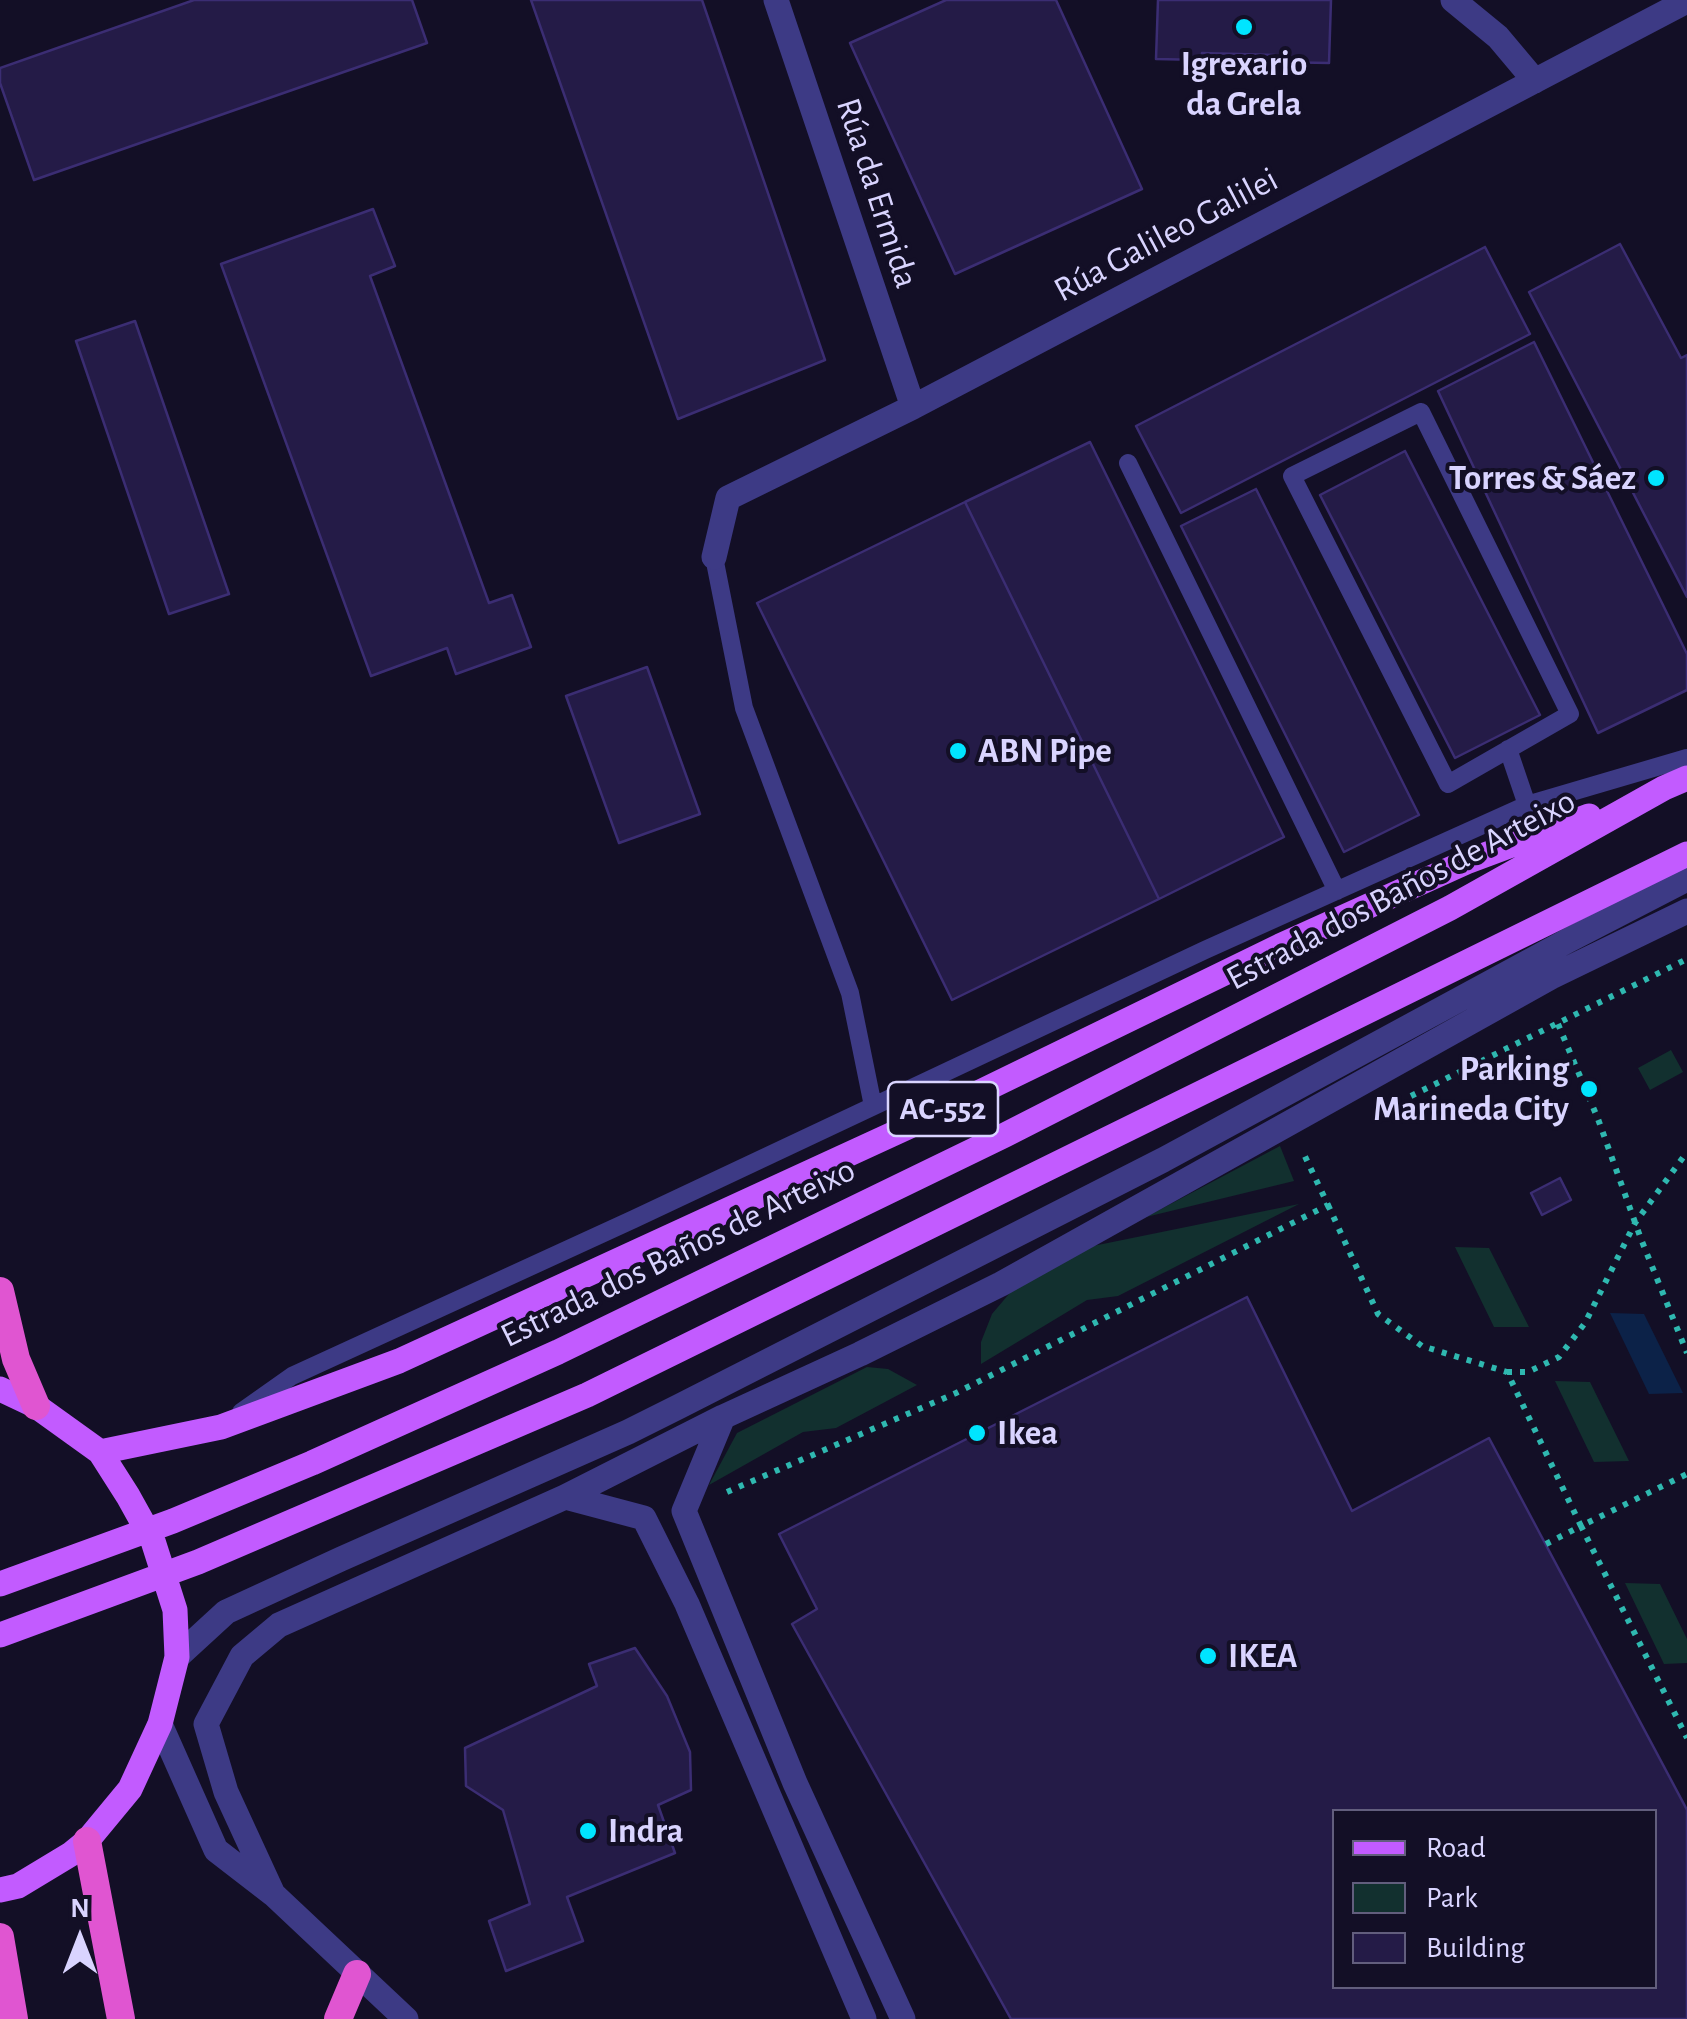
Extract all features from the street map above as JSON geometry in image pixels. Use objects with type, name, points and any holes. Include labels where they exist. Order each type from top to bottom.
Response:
[{"type":"highway","points":[[0,1291],[16,1359],[36,1406]]},
{"type":"highway","points":[[86,1841],[121,2019]]},
{"type":"highway","points":[[0,1937],[13,2015]]},
{"type":"highway","points":[[338,2019],[357,1974]]},
{"type":"main road","name":"AC-552","points":[[100,1452],[221,1426],[399,1361],[908,1127],[1166,1000],[1466,862],[1676,783]]},
{"type":"main road","name":"Estrada dos Baños de Arteixo","points":[[0,1584],[173,1521],[312,1463],[701,1284],[1450,908],[1676,783]]},
{"type":"main road","name":"AC-552","points":[[0,1635],[198,1562],[587,1395],[1687,854]]},
{"type":"main road","points":[[0,1389],[36,1406],[100,1452],[153,1541],[174,1610],[178,1657],[160,1724],[130,1789],[71,1854],[18,1886],[0,1890]]},
{"type":"street","name":"Rúa da Ermida","points":[[776,0],[913,407]]},
{"type":"street","points":[[1453,0],[1498,37],[1535,81]]},
{"type":"street","name":"Rúa Galileo Galilei","points":[[714,557],[728,498],[913,407],[1687,1]]},
{"type":"street","points":[[178,1657],[226,1612],[680,1406],[1162,1160],[1687,880]]},
{"type":"street","points":[[273,1894],[226,1792],[206,1724],[242,1656],[279,1625],[565,1497],[1001,1284],[1551,978],[1687,911]]},
{"type":"street","points":[[724,1417],[684,1510],[795,1783],[903,2019]]},
{"type":"street","points":[[340,1559],[565,1497],[644,1518],[687,1604],[864,2019]]},
{"type":"street","points":[[160,1724],[216,1850],[273,1894],[406,2019]]},
{"type":"lane","points":[[1421,412],[1570,714],[1508,749],[1448,784],[1292,476],[1421,412]]},
{"type":"lane","points":[[1128,462],[1336,891]]},
{"type":"lane","points":[[714,557],[744,708],[850,993],[873,1106]]},
{"type":"lane","points":[[1508,749],[1527,806]]},
{"type":"lane","name":"Estrada dos Baños de Arteixo","points":[[221,1426],[292,1376],[1336,891],[1527,806],[1687,758]]},
{"type":"path","points":[[1404,1099],[1687,959]]},
{"type":"path","points":[[1558,1024],[1687,1353]]},
{"type":"path","points":[[1302,1150],[1378,1314],[1422,1346],[1507,1372],[1528,1372],[1559,1358],[1585,1323],[1635,1222],[1687,1152]]},
{"type":"path","points":[[684,1510],[956,1393],[1328,1205]]},
{"type":"path","points":[[1507,1372],[1687,1738]]},
{"type":"path","points":[[1546,1544],[1687,1474]]},
{"type":"green space","points":[[1671,1050],[1683,1072],[1650,1090],[1638,1068]]},
{"type":"green space","points":[[1280,1146],[1294,1181],[1146,1217]]},
{"type":"green space","points":[[1299,1204],[1118,1296],[1087,1300],[981,1364],[981,1342],[992,1314],[1014,1288],[1093,1246]]},
{"type":"green space","points":[[1455,1247],[1489,1248],[1529,1327],[1494,1327]]},
{"type":"green space","points":[[867,1367],[888,1369],[917,1385],[836,1428],[803,1432],[709,1485],[737,1433]]},
{"type":"green space","points":[[1555,1381],[1590,1382],[1629,1461],[1594,1462]]},
{"type":"green space","points":[[1625,1583],[1660,1584],[1687,1639],[1687,1663],[1664,1664]]},
{"type":"water","points":[[1610,1313],[1644,1314],[1683,1393],[1649,1394]]},
{"type":"building","points":[[194,0],[412,0],[427,43],[34,180],[0,83],[0,68]]},
{"type":"building","points":[[531,0],[702,0],[825,360],[678,419]]},
{"type":"building","points":[[946,0],[1056,0],[1142,189],[955,274],[850,43]]},
{"type":"building","name":"Igrexario da Grela","points":[[1158,0],[1331,0],[1329,63],[1275,62],[1275,55],[1202,53],[1202,60],[1156,59]]},
{"type":"building","points":[[373,209],[395,266],[370,276],[489,603],[512,595],[531,647],[456,674],[447,648],[371,676],[221,264]]},
{"type":"building","name":"Torres & Sáez","points":[[1620,244],[1681,358],[1687,355],[1687,597],[1529,292]]},
{"type":"building","points":[[1485,247],[1530,334],[1181,513],[1136,426]]},
{"type":"building","points":[[135,321],[229,594],[169,614],[76,341]]},
{"type":"building","points":[[1534,342],[1687,654],[1687,690],[1598,733],[1438,391]]},
{"type":"building","points":[[1090,442],[1284,837],[1159,899],[965,502]]},
{"type":"building","points":[[1405,451],[1540,715],[1455,758],[1320,495]]},
{"type":"building","points":[[1256,489],[1419,815],[1344,852],[1181,526]]},
{"type":"building","name":"ABN Pipe","points":[[965,502],[1159,899],[952,1000],[757,603]]},
{"type":"building","points":[[647,667],[700,814],[619,843],[566,696]]},
{"type":"building","points":[[1560,1178],[1571,1200],[1542,1215],[1531,1193]]},
{"type":"building","name":"IKEA","points":[[1247,1297],[1352,1511],[1489,1438],[1687,1810],[1687,2019],[1011,2019],[792,1624],[817,1609],[779,1534]]},
{"type":"building","name":"Indra","points":[[635,1648],[667,1696],[690,1752],[691,1790],[658,1805],[675,1853],[567,1897],[583,1941],[506,1971],[489,1921],[530,1904],[503,1810],[466,1786],[465,1748],[597,1686],[589,1664]]},
{"type":"place","name":"Igrexario da Grela","points":[[1244,27]]},
{"type":"place","name":"Torres & Sáez","points":[[1656,478]]},
{"type":"place","name":"ABN Pipe","points":[[958,751]]},
{"type":"place","name":"Parking Marineda City","points":[[1589,1089]]},
{"type":"place","name":"Ikea","points":[[977,1433]]},
{"type":"place","name":"IKEA","points":[[1208,1656]]},
{"type":"place","name":"Indra","points":[[588,1831]]}]
